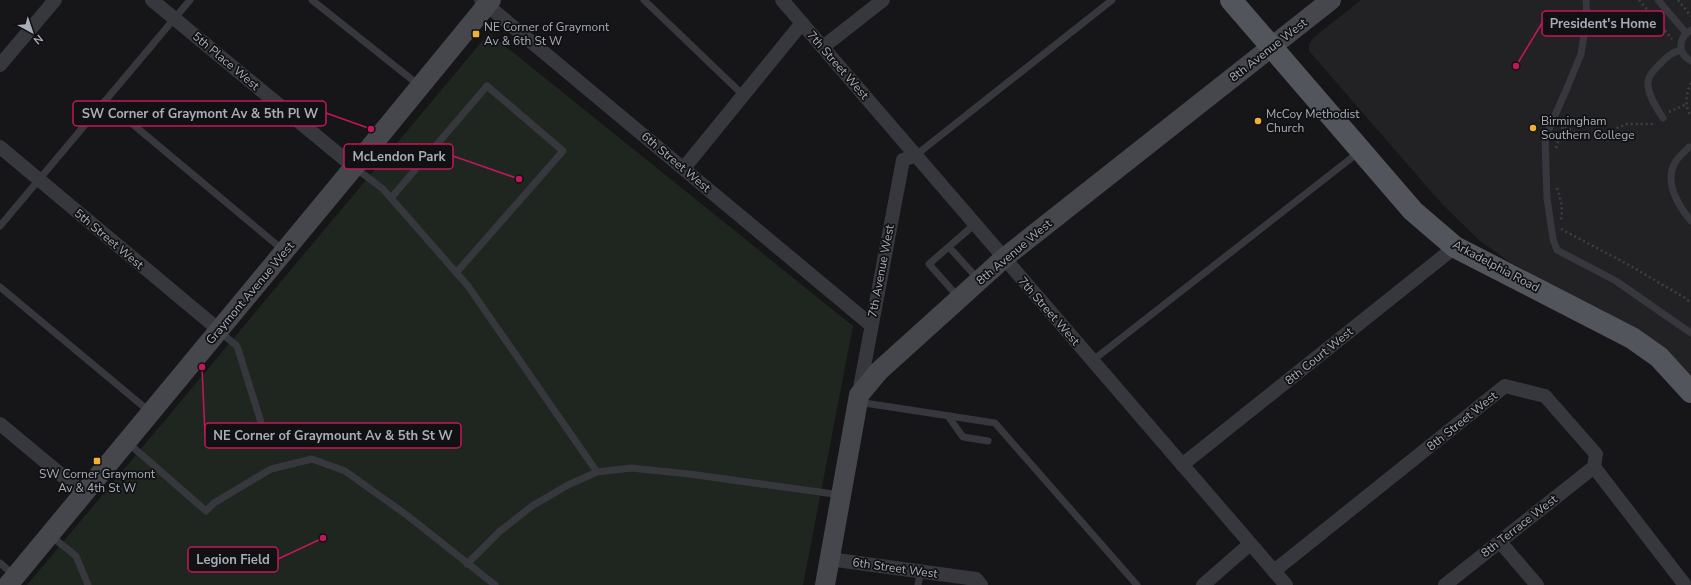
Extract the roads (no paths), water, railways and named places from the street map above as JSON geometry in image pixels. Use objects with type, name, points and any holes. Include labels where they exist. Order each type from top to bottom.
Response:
[{"type":"main road","name":"Arkadelphia Road","points":[[1231,0],[1413,211],[1455,246],[1632,338],[1659,357],[1691,392]]},
{"type":"main road","name":"8th Avenue West","points":[[825,585],[858,399],[879,371],[1004,258],[1331,0]]},
{"type":"main road","name":"Graymont Avenue West","points":[[12,580],[82,493],[354,167],[486,2]]},
{"type":"street","points":[[0,65],[55,0]]},
{"type":"street","name":"5th Place West","points":[[152,0],[354,167]]},
{"type":"street","name":"7th Street West","points":[[782,0],[1286,585]]},
{"type":"street","points":[[823,47],[882,0]]},
{"type":"street","name":"6th Street West","points":[[486,2],[871,325]]},
{"type":"street","points":[[684,168],[742,94],[802,23]]},
{"type":"street","name":"5th Street West","points":[[0,147],[219,330]]},
{"type":"street","name":"7th Avenue West","points":[[858,399],[903,160],[916,155]]},
{"type":"street","name":"8th Court West","points":[[1182,465],[1455,246]]},
{"type":"street","name":"8th Street West","points":[[1274,571],[1505,386],[1545,396],[1596,454],[1594,467],[1684,585]]},
{"type":"street","points":[[0,424],[82,493]]},
{"type":"street","name":"8th Terrace West","points":[[1445,585],[1594,467]]},
{"type":"street","points":[[1500,542],[1537,585]]},
{"type":"street","points":[[1203,585],[1250,544]]},
{"type":"street","name":"6th Street West","points":[[829,559],[919,578],[976,579],[981,585]]},
{"type":"lane","points":[[0,226],[190,0]]},
{"type":"lane","points":[[312,0],[420,86]]},
{"type":"lane","points":[[644,0],[742,94]]},
{"type":"lane","points":[[916,155],[1112,0]]},
{"type":"lane","points":[[1586,0],[1587,17],[1581,54],[1545,138],[1544,168],[1553,239],[1557,250],[1616,281],[1691,333]]},
{"type":"lane","points":[[1658,0],[1689,31],[1681,43],[1681,50],[1686,58],[1691,62]]},
{"type":"lane","points":[[1663,118],[1652,99],[1648,79],[1672,53],[1681,50]]},
{"type":"lane","points":[[391,198],[487,86],[563,151],[456,273]]},
{"type":"lane","points":[[105,102],[285,251]]},
{"type":"lane","points":[[1689,147],[1676,162],[1670,180],[1676,198],[1691,221]]},
{"type":"lane","points":[[1092,361],[1360,150]]},
{"type":"lane","points":[[354,167],[383,189],[468,286],[598,472]]},
{"type":"lane","points":[[960,298],[929,264],[975,224]]},
{"type":"lane","points":[[949,247],[979,281]]},
{"type":"lane","points":[[0,287],[151,412]]},
{"type":"lane","points":[[219,330],[237,346],[265,435]]},
{"type":"lane","points":[[858,399],[948,416],[995,423],[1137,585]]},
{"type":"lane","points":[[948,416],[963,437],[988,442]]},
{"type":"lane","points":[[126,441],[206,511],[214,503],[271,469],[312,459],[344,471],[408,516],[495,585]]},
{"type":"lane","points":[[467,564],[499,532],[532,506],[568,485],[598,472],[631,468],[697,475],[841,495]]},
{"type":"lane","points":[[49,535],[76,556],[88,585]]},
{"type":"lane","points":[[0,563],[12,580]]},
{"type":"lane","points":[[1688,585],[1691,582]]},
{"type":"place","name":"NE Corner of Graymont Av & 6th St W","points":[[476,34]]},
{"type":"place","name":"President's Home","points":[[1516,66]]},
{"type":"place","name":"McCoy Methodist Church","points":[[1258,121]]},
{"type":"place","name":"Birmingham Southern College","points":[[1533,128]]},
{"type":"place","name":"SW Corner of Graymont Av & 5th Pl W","points":[[371,129]]},
{"type":"place","name":"McLendon Park","points":[[519,179]]},
{"type":"place","name":"NE Corner of Graymount Av & 5th St W","points":[[202,367]]},
{"type":"place","name":"SW Corner Graymont Av & 4th St W","points":[[97,461]]},
{"type":"place","name":"Legion Field","points":[[323,538]]}]
